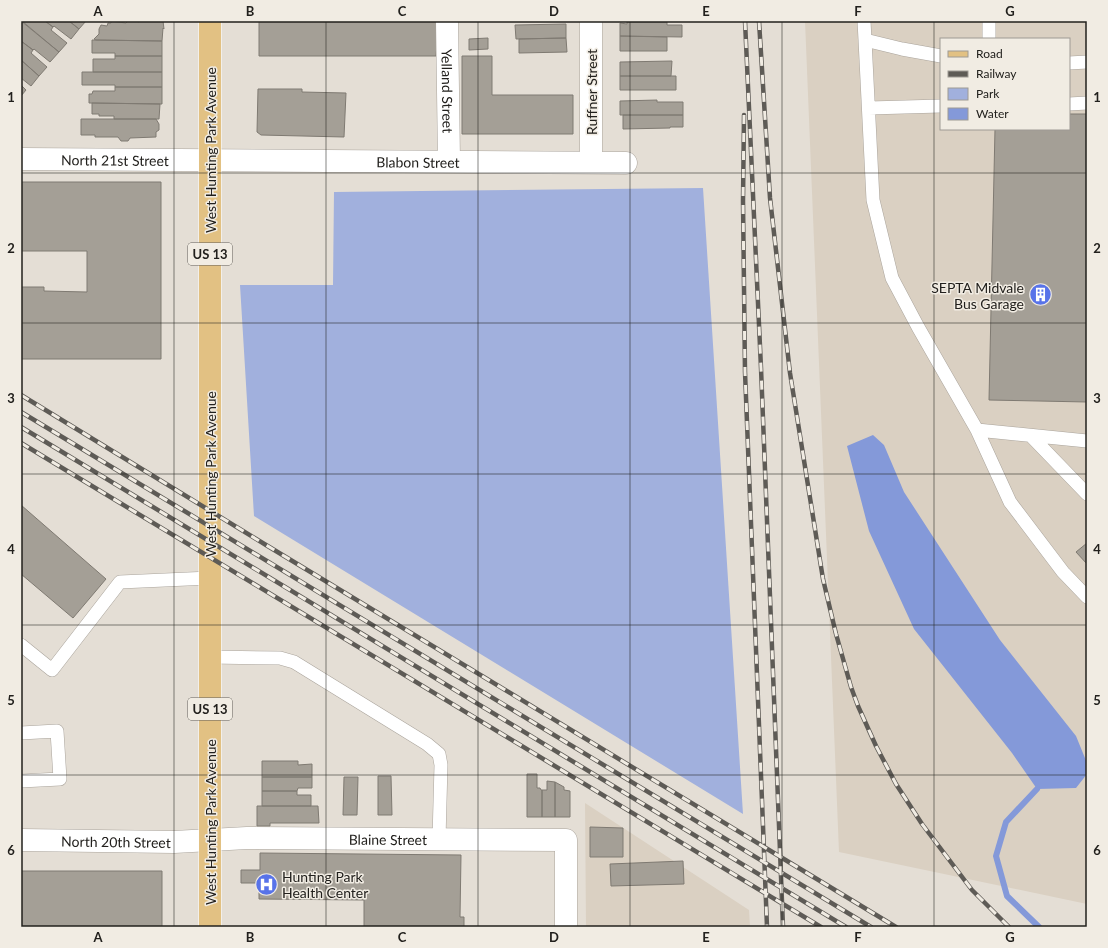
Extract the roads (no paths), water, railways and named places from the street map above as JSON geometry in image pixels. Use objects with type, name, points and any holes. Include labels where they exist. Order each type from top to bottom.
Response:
[{"type":"main road","name":"West Hunting Park Avenue","points":[[210,21],[210,927]]},
{"type":"street","name":"Yelland Street","points":[[447,21],[449,162]]},
{"type":"street","name":"Ruffner Street","points":[[591,21],[591,162]]},
{"type":"street","name":"North 21st Street","points":[[21,159],[210,160]]},
{"type":"street","name":"Blabon Street","points":[[210,160],[626,163]]},
{"type":"street","name":"Blaine Street","points":[[210,840],[247,838],[566,840],[566,927]]},
{"type":"street","name":"North 20th Street","points":[[21,840],[174,842],[210,840]]},
{"type":"lane","points":[[864,21],[873,200],[892,278],[918,327],[977,430],[1010,502],[1063,572],[1087,596]]},
{"type":"lane","points":[[989,21],[989,38]]},
{"type":"lane","points":[[865,40],[940,56]]},
{"type":"lane","points":[[1070,63],[1087,62]]},
{"type":"lane","points":[[1070,104],[1087,103]]},
{"type":"lane","points":[[868,108],[940,106]]},
{"type":"lane","points":[[977,430],[1087,441]]},
{"type":"lane","points":[[1031,436],[1087,494]]},
{"type":"lane","points":[[21,645],[52,670],[120,582],[210,578]]},
{"type":"lane","points":[[210,657],[280,658],[294,662],[427,744],[439,754],[441,765],[439,839]]},
{"type":"lane","points":[[21,733],[57,731],[60,779],[21,781]]},
{"type":"water","points":[[873,435],[884,445],[904,492],[1000,640],[1076,736],[1087,763],[1087,774],[1076,788],[1037,789],[1012,753],[914,629],[869,531],[847,446]]},
{"type":"waterway","points":[[1037,789],[1006,822],[996,856],[1007,896],[1039,927]]},
{"type":"railway","points":[[745,21],[761,368],[783,927]]},
{"type":"railway","points":[[759,21],[770,198],[790,373],[823,579],[836,634],[858,706],[876,746],[896,784],[922,824],[972,890],[1009,927]]},
{"type":"railway","points":[[744,115],[743,201],[745,372],[767,927]]},
{"type":"railway","points":[[21,395],[896,927]]},
{"type":"railway","points":[[21,412],[871,927]]},
{"type":"railway","points":[[21,427],[846,927]]},
{"type":"railway","points":[[21,443],[821,927]]},
{"type":"place","name":"SEPTA Midvale Bus Garage","points":[[1040,295]]},
{"type":"place","name":"Hunting Park Health Center","points":[[267,884]]}]
